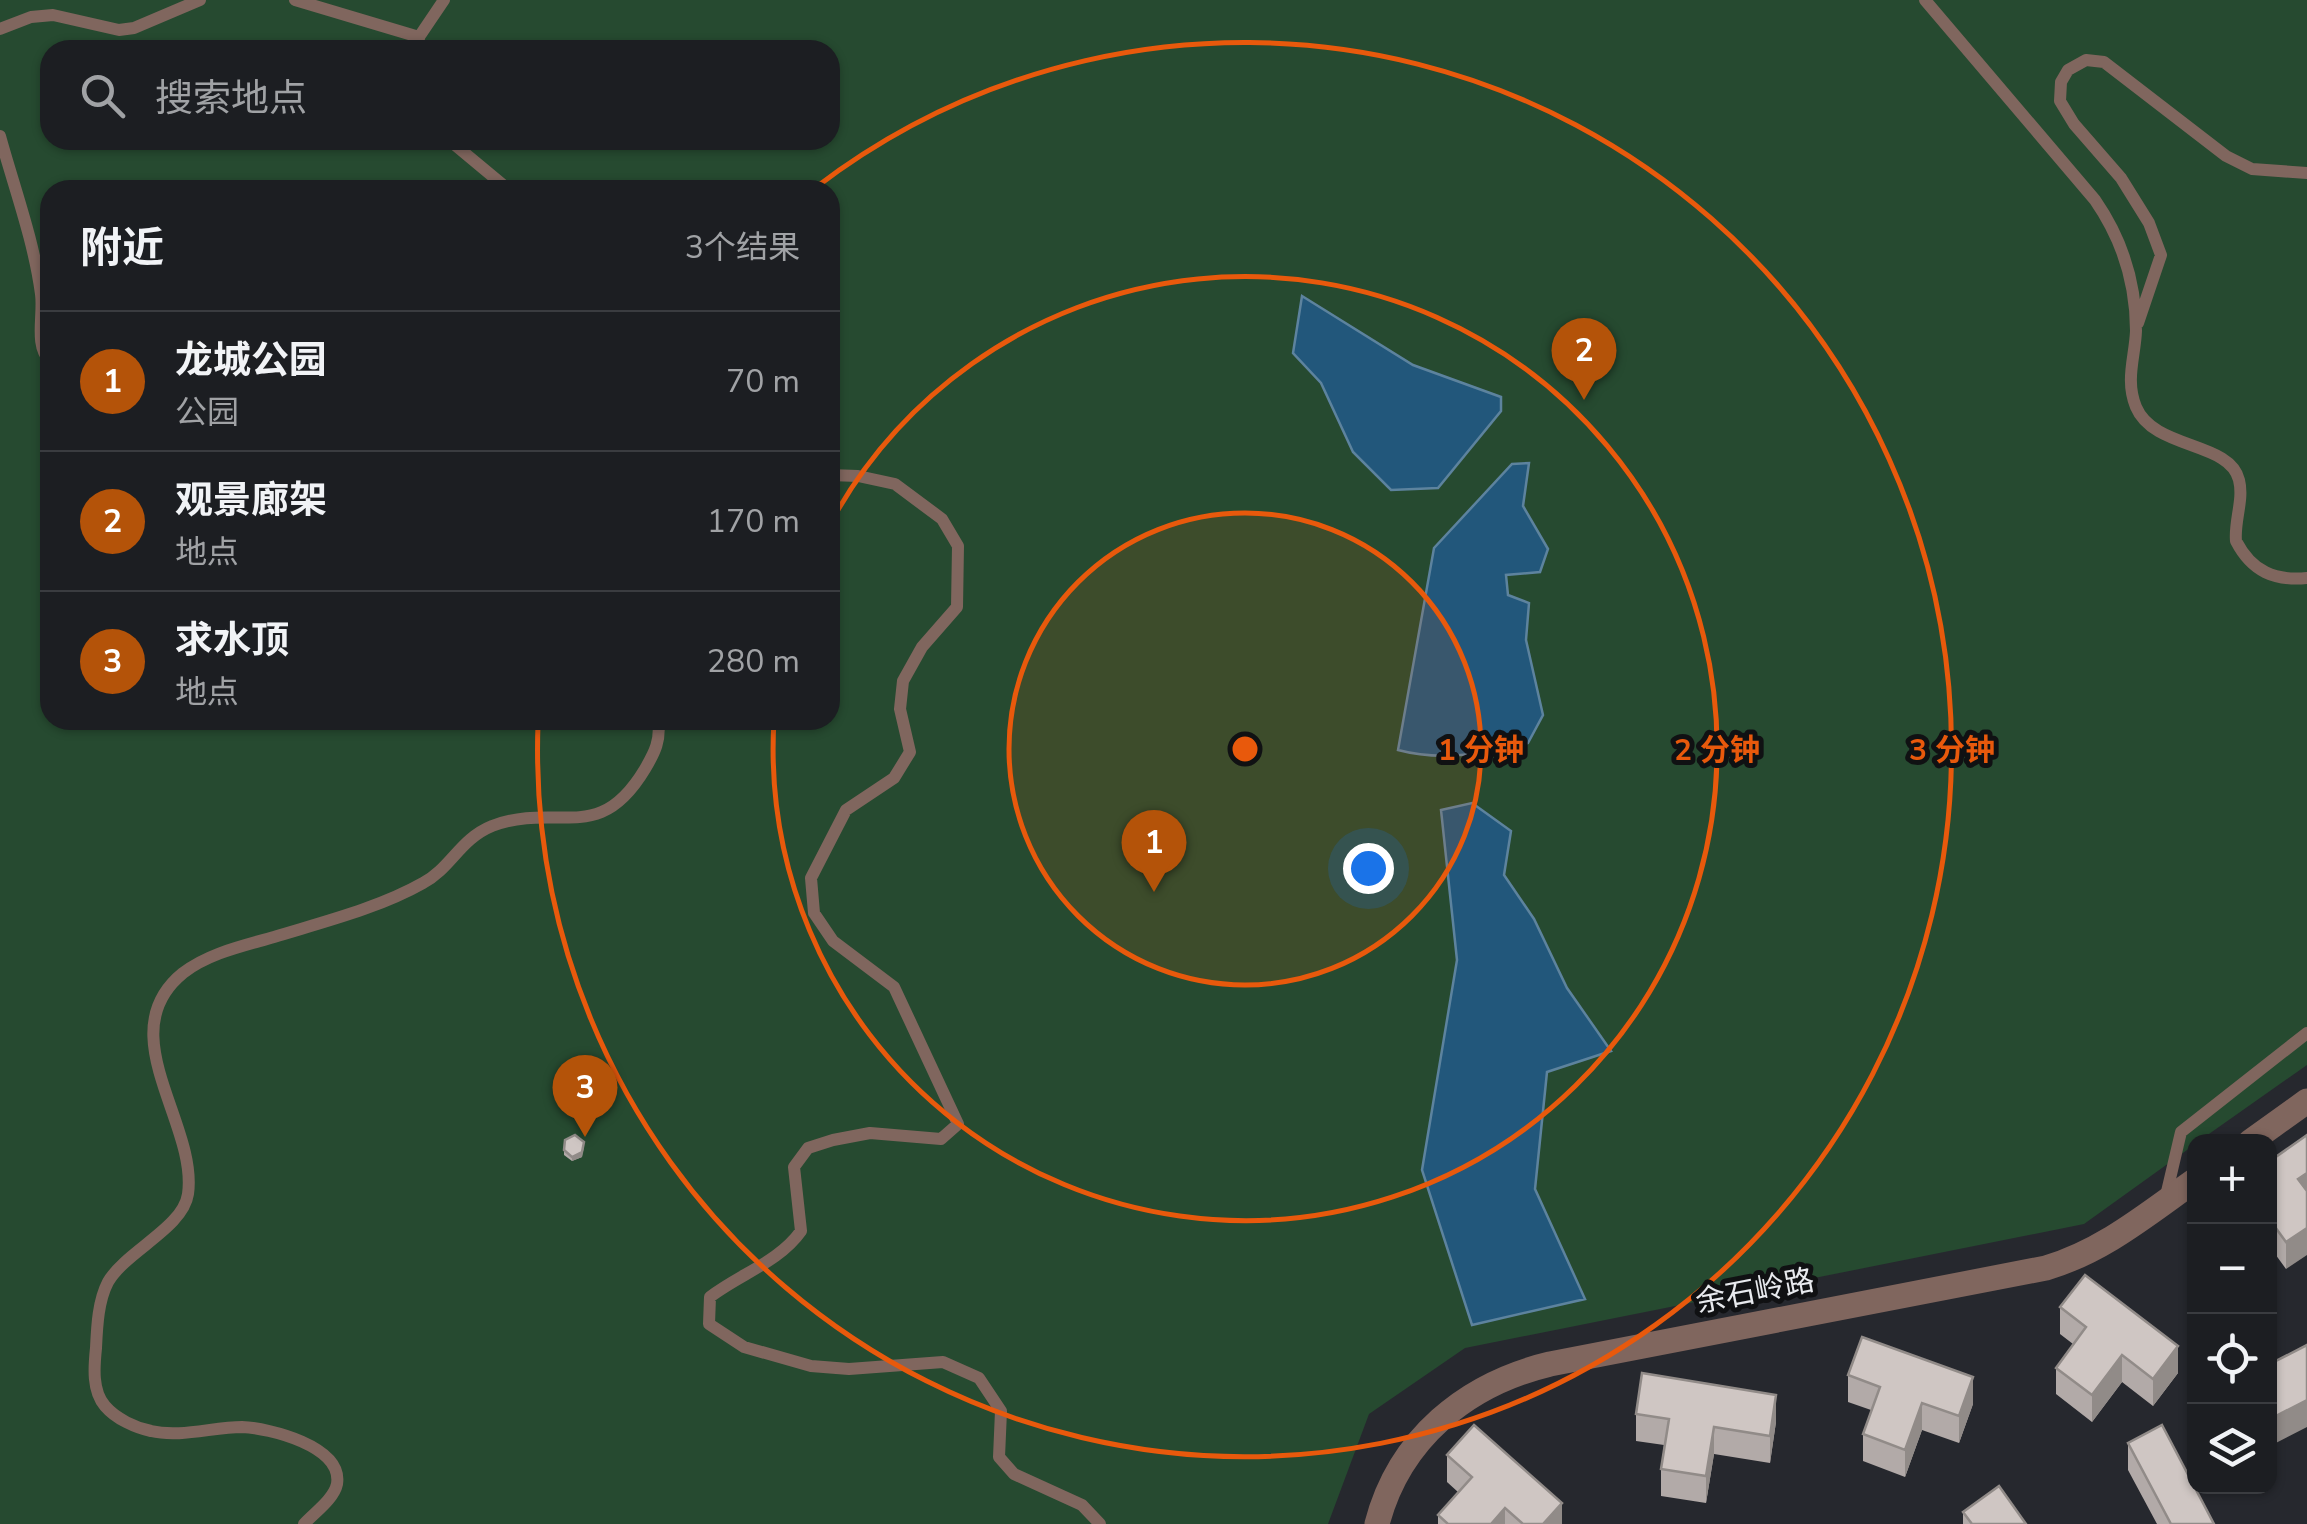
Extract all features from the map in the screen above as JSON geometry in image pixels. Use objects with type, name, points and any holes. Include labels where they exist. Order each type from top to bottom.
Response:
[{"type":"street","points":[[2261,1134],[2307,1101]]},
{"type":"street","name":"余石岭路","points":[[1377,1524],[1392,1480],[1421,1437],[1458,1404],[1502,1379],[1550,1364],[2046,1268],[2092,1252],[2187,1186]]},
{"type":"lane","points":[[0,29],[31,17],[53,15],[120,30],[134,28],[200,0]]},
{"type":"lane","points":[[295,0],[410,40]]},
{"type":"lane","points":[[421,40],[444,0]]},
{"type":"lane","points":[[1925,0],[2114,226],[2124,251],[2136,331]]},
{"type":"lane","points":[[2307,174],[2252,168],[2226,156],[2104,62],[2086,60],[2068,70],[2061,82],[2060,102],[2120,178],[2149,223],[2161,255],[2136,331],[2129,379],[2138,412],[2159,433],[2224,460],[2234,468],[2240,489],[2236,542],[2267,576],[2285,580],[2307,578]]},
{"type":"lane","points":[[0,136],[40,290]]},
{"type":"lane","points":[[461,150],[497,180]]},
{"type":"lane","points":[[840,476],[895,484],[942,519],[958,546],[956,608],[922,648],[903,680],[900,708],[910,752],[894,778],[846,810],[811,878],[814,913],[834,942],[894,987],[958,1124],[941,1139],[870,1133],[808,1148],[794,1168],[800,1231],[787,1249],[710,1297],[709,1324],[744,1348],[810,1366],[849,1369],[943,1362],[979,1378],[1002,1410],[1000,1458],[1014,1474],[1082,1506],[1100,1524]]},
{"type":"lane","points":[[304,1524],[333,1494],[338,1482],[336,1470],[319,1451],[291,1437],[253,1428],[151,1431],[112,1412],[98,1394],[94,1370],[96,1336],[106,1286],[123,1263],[177,1216],[188,1193],[182,1149],[156,1053],[156,1010],[171,985],[194,966],[233,949],[410,890],[439,873],[464,843],[491,827],[610,810],[630,793],[657,748],[658,730]]},
{"type":"lane","points":[[2165,1202],[2181,1132],[2307,1033]]},
{"type":"green space","points":[[0,0],[2307,0],[2307,1065],[2209,1134],[2187,1134],[2187,1150],[2084,1224],[1465,1348],[1369,1414],[1328,1524],[0,1524]]},
{"type":"water","points":[[1302,296],[1413,365],[1501,397],[1501,411],[1438,488],[1391,490],[1353,452],[1321,383],[1293,353]]},
{"type":"water","points":[[1529,463],[1523,506],[1548,549],[1540,572],[1506,575],[1508,595],[1529,603],[1526,640],[1543,715],[1528,743],[1447,756],[1398,750],[1434,548],[1512,464]]},
{"type":"water","points":[[1472,803],[1511,831],[1504,875],[1534,919],[1567,988],[1611,1051],[1547,1072],[1535,1189],[1585,1299],[1472,1325],[1422,1170],[1457,960],[1441,810]]},
{"type":"building","points":[[575,1135],[584,1142],[582,1152],[572,1157],[564,1150],[565,1140]]},
{"type":"building","points":[[2307,1135],[2307,1173],[2298,1179],[2307,1191],[2307,1228],[2286,1242],[2277,1230],[2277,1156]]},
{"type":"building","points":[[2085,1275],[2178,1346],[2153,1379],[2122,1355],[2092,1395],[2056,1368],[2086,1327],[2060,1307]]},
{"type":"building","points":[[1862,1337],[1973,1377],[1959,1416],[1922,1403],[1905,1450],[1863,1434],[1880,1387],[1848,1375]]},
{"type":"building","points":[[2307,1345],[2307,1400],[2277,1415],[2277,1404],[2277,1360]]},
{"type":"building","points":[[1642,1373],[1776,1395],[1770,1436],[1714,1427],[1706,1476],[1661,1469],[1669,1419],[1636,1414]]},
{"type":"building","points":[[1474,1425],[1562,1503],[1543,1524],[1523,1524],[1505,1508],[1491,1524],[1448,1524],[1438,1515],[1472,1477],[1447,1455]]},
{"type":"building","points":[[2162,1425],[2187,1473],[2187,1494],[2198,1494],[2214,1524],[2171,1524],[2128,1443]]},
{"type":"building","points":[[1999,1486],[2026,1524],[1972,1524],[1963,1512]]},
{"type":"place","name":"观景廊架","points":[[1584,400]]},
{"type":"place","name":"龙城公园","points":[[1154,892]]},
{"type":"place","name":"求水顶","points":[[585,1137]]}]
